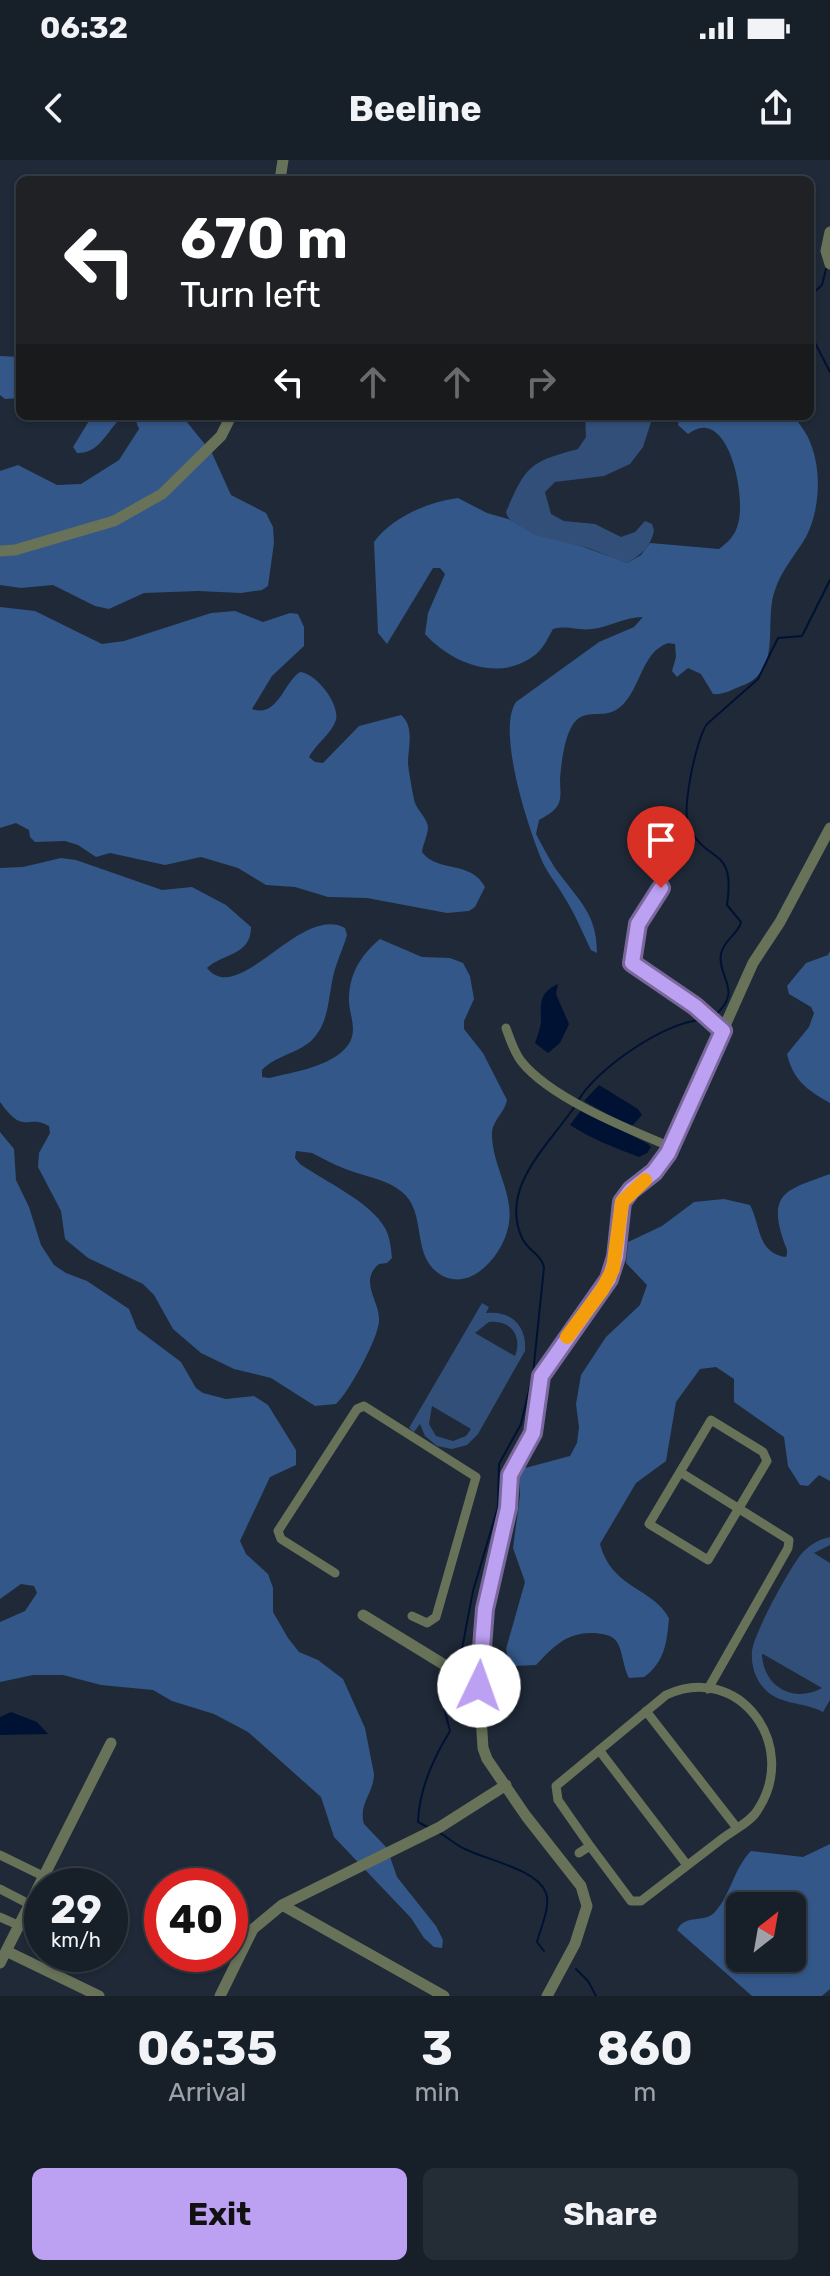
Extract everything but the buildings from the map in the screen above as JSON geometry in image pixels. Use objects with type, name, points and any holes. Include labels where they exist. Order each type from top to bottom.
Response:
[{"type":"street","points":[[829,261],[830,232]]},
{"type":"street","points":[[0,551],[15,550],[114,521],[162,494],[221,436],[229,420]]},
{"type":"street","points":[[547,1996],[575,1944],[587,1906],[581,1886],[526,1816],[487,1759],[483,1748],[479,1686],[485,1609],[508,1508],[510,1475],[533,1433],[541,1376],[609,1279],[616,1257],[622,1202],[659,1167],[671,1147],[753,963],[780,922],[830,828]]},
{"type":"street","points":[[661,888],[638,924],[632,963],[695,1006],[723,1031]]},
{"type":"street","points":[[506,1028],[518,1058],[537,1079],[620,1125],[671,1147]]},
{"type":"street","points":[[335,1573],[281,1539],[278,1531],[357,1409],[364,1406],[476,1477],[436,1617],[427,1623],[412,1616]]},
{"type":"street","points":[[711,1420],[767,1457],[766,1465],[708,1560],[649,1524],[680,1472],[711,1420]]},
{"type":"street","points":[[680,1472],[789,1540],[788,1548],[708,1689]]},
{"type":"street","points":[[363,1615],[479,1686]]},
{"type":"street","points":[[680,1688],[708,1689],[744,1704],[760,1719],[771,1746],[772,1762],[767,1787],[754,1814],[636,1902],[631,1901],[558,1800],[556,1786],[666,1695],[680,1688]]},
{"type":"street","points":[[646,1711],[737,1828]]},
{"type":"street","points":[[47,1868],[111,1743]]},
{"type":"street","points":[[599,1750],[687,1865]]},
{"type":"street","points":[[220,1996],[253,1929],[282,1905],[440,1827],[506,1785]]},
{"type":"street","points":[[579,1853],[590,1846]]},
{"type":"street","points":[[0,1855],[27,1868]]},
{"type":"street","points":[[0,1889],[24,1901]]},
{"type":"street","points":[[282,1905],[444,1996]]},
{"type":"street","points":[[0,1963],[3,1949],[24,1914]]},
{"type":"street","points":[[0,1917],[18,1925]]},
{"type":"street","points":[[3,1949],[99,1996]]},
{"type":"shaded area","points":[[0,356],[16,357],[16,398],[5,399],[0,395]]},
{"type":"shaded area","points":[[90,420],[119,420],[92,450],[77,453],[73,447]]},
{"type":"shaded area","points":[[136,420],[185,420],[212,453],[231,495],[266,513],[273,527],[274,543],[268,586],[241,593],[144,593],[109,609],[95,606],[53,585],[21,588],[0,585],[0,471],[18,465],[57,485],[81,484],[119,460],[139,429]]},
{"type":"shaded area","points":[[585,420],[652,420],[643,447],[630,464],[604,476],[555,482],[545,492],[551,514],[564,521],[595,524],[621,537],[635,532],[645,521],[652,524],[653,536],[648,546],[627,563],[585,547],[528,534],[511,521],[506,512],[531,468],[549,458],[578,449],[586,437]]},
{"type":"shaded area","points":[[679,420],[797,420],[814,453],[818,477],[817,502],[806,537],[775,590],[767,657],[763,669],[754,679],[727,692],[713,694],[701,674],[688,668],[677,677],[672,671],[676,657],[675,644],[668,643],[651,656],[624,703],[610,712],[581,717],[569,731],[562,760],[559,802],[552,812],[539,820],[536,834],[555,868],[590,916],[597,953],[591,950],[537,848],[512,757],[511,716],[516,702],[599,642],[634,627],[643,617],[592,629],[553,629],[538,653],[521,663],[506,668],[476,666],[448,653],[425,634],[428,613],[445,574],[440,568],[433,568],[387,644],[378,633],[374,542],[390,525],[412,512],[458,498],[487,513],[508,519],[535,535],[584,547],[627,563],[641,555],[650,543],[719,549],[735,532],[740,514],[735,469],[724,442],[716,432],[703,428],[688,434],[678,425]]},
{"type":"shaded area","points":[[0,607],[35,611],[102,644],[124,641],[211,613],[235,611],[263,622],[290,613],[298,614],[304,627],[304,646],[272,676],[252,709],[268,709],[300,672],[313,678],[331,698],[336,713],[331,729],[309,757],[323,763],[359,726],[401,715],[409,731],[408,763],[414,798],[428,827],[422,852],[436,863],[463,870],[479,879],[485,887],[475,907],[469,911],[447,913],[367,898],[328,897],[295,887],[266,885],[238,868],[201,857],[165,865],[110,853],[96,857],[78,845],[65,841],[35,842],[29,830],[16,823],[0,828]]},
{"type":"shaded area","points":[[61,858],[76,860],[162,890],[192,887],[226,905],[251,927],[250,936],[241,949],[207,968],[220,977],[236,975],[253,967],[309,930],[327,924],[345,928],[347,935],[334,972],[321,1027],[311,1041],[262,1070],[262,1077],[269,1078],[322,1064],[348,1045],[353,1033],[349,1003],[352,980],[363,957],[380,939],[422,957],[450,958],[463,963],[470,976],[474,999],[464,1021],[464,1029],[483,1053],[507,1100],[492,1132],[510,1216],[505,1239],[491,1260],[472,1276],[461,1279],[450,1279],[438,1273],[424,1255],[414,1210],[402,1192],[386,1182],[345,1169],[312,1153],[296,1151],[295,1158],[300,1164],[358,1201],[378,1218],[387,1231],[391,1246],[392,1258],[387,1263],[379,1264],[370,1279],[379,1319],[376,1335],[354,1379],[336,1404],[315,1406],[271,1378],[234,1369],[201,1353],[173,1329],[154,1295],[143,1284],[88,1258],[65,1239],[61,1211],[38,1167],[39,1153],[50,1133],[49,1126],[21,1122],[8,1113],[0,1102],[0,868],[23,867]]},
{"type":"shaded area","points":[[830,951],[830,1103],[802,1083],[790,1063],[787,1054],[809,1027],[814,1013],[811,1007],[789,994],[787,986],[806,963],[828,955]]},
{"type":"shaded area","points":[[558,984],[556,994],[569,1024],[560,1043],[548,1053],[535,1043],[541,1022],[542,1000],[547,991]]},
{"type":"shaded area","points":[[599,1085],[638,1109],[642,1115],[631,1127],[584,1101]]},
{"type":"shaded area","points":[[582,1109],[651,1147],[639,1157],[578,1130],[570,1125]]},
{"type":"shaded area","points":[[0,1132],[14,1149],[16,1180],[29,1207],[41,1245],[54,1265],[87,1281],[129,1309],[137,1329],[181,1362],[196,1388],[203,1393],[226,1399],[254,1396],[268,1405],[296,1450],[296,1465],[270,1477],[240,1541],[246,1554],[268,1574],[273,1588],[273,1612],[288,1638],[299,1652],[318,1660],[343,1679],[365,1728],[374,1774],[363,1810],[364,1824],[387,1848],[397,1877],[436,1926],[443,1940],[442,1948],[434,1947],[424,1938],[411,1918],[334,1837],[321,1797],[248,1732],[214,1714],[172,1701],[153,1690],[101,1685],[63,1675],[33,1675],[0,1682],[0,1622],[25,1611],[37,1593],[34,1586],[21,1584],[0,1599]]},
{"type":"shaded area","points":[[830,1174],[830,1481],[819,1475],[808,1486],[800,1485],[788,1466],[784,1437],[734,1402],[734,1379],[716,1367],[700,1369],[676,1402],[666,1461],[636,1483],[600,1544],[613,1570],[653,1600],[669,1618],[661,1658],[644,1677],[629,1678],[617,1642],[604,1634],[584,1633],[555,1646],[536,1665],[515,1666],[509,1662],[506,1649],[525,1582],[513,1548],[520,1495],[519,1473],[525,1468],[570,1456],[577,1443],[579,1427],[576,1404],[581,1375],[606,1337],[640,1305],[647,1285],[626,1263],[628,1242],[662,1226],[694,1202],[724,1199],[750,1205],[765,1244],[770,1250],[786,1257],[779,1223],[780,1201],[793,1189]]},
{"type":"shaded area","points":[[482,1303],[489,1307],[486,1313],[503,1314],[516,1322],[523,1334],[525,1351],[478,1434],[467,1445],[452,1449],[437,1446],[425,1436],[420,1424],[414,1432],[409,1428]],"holes":[[[489,1322],[503,1323],[513,1330],[517,1342],[515,1356],[475,1333]],[[432,1406],[471,1429],[466,1436],[453,1441],[436,1436],[429,1424]]]},
{"type":"shaded area","points":[[830,1537],[830,1545],[814,1553],[830,1563],[830,1700],[823,1712],[768,1692],[757,1678],[752,1651],[759,1630],[797,1559],[816,1542]],"holes":[[[762,1654],[822,1688],[801,1694],[782,1689],[768,1675]]]},
{"type":"shaded area","points":[[11,1712],[37,1722],[48,1734],[0,1735],[0,1717]]},
{"type":"shaded area","points":[[830,1844],[830,1989],[822,1996],[752,1996],[677,1930],[685,1922],[711,1916],[726,1895],[726,1972],[806,1972],[806,1892],[727,1892],[740,1865],[751,1851],[803,1857]]},
{"type":"waterway","points":[[814,292],[822,285],[826,269]]},
{"type":"waterway","points":[[814,341],[830,372]]},
{"type":"waterway","points":[[713,1017],[722,1008],[729,992],[721,954],[741,922],[727,905],[729,886],[724,864],[696,839],[689,827],[688,791],[694,759],[707,724],[758,679],[778,638],[802,636],[830,580]]},
{"type":"waterway","points":[[578,1101],[600,1075],[634,1048],[671,1028],[703,1020]]},
{"type":"waterway","points":[[455,1665],[461,1654],[473,1591],[498,1507],[499,1464],[521,1424],[533,1374],[544,1267],[522,1238],[517,1219],[517,1201],[530,1168],[575,1106]]},
{"type":"waterway","points":[[429,1828],[418,1822],[419,1810],[428,1775],[450,1731],[441,1696],[450,1674]]},
{"type":"waterway","points":[[438,1832],[461,1847],[522,1871],[541,1885],[546,1893],[547,1905],[537,1942],[544,1951]]},
{"type":"waterway","points":[[576,1969],[588,1981],[596,1996]]},
{"type":"slow traffic","points":[[567,1337],[609,1279],[619,1242],[622,1202],[631,1190],[645,1180]]},
{"type":"route","points":[[479,1686],[485,1609],[508,1508],[510,1475],[533,1433],[541,1376],[609,1279],[619,1242],[622,1202],[664,1161],[723,1031],[695,1006],[632,963],[638,924],[661,888]]}]
